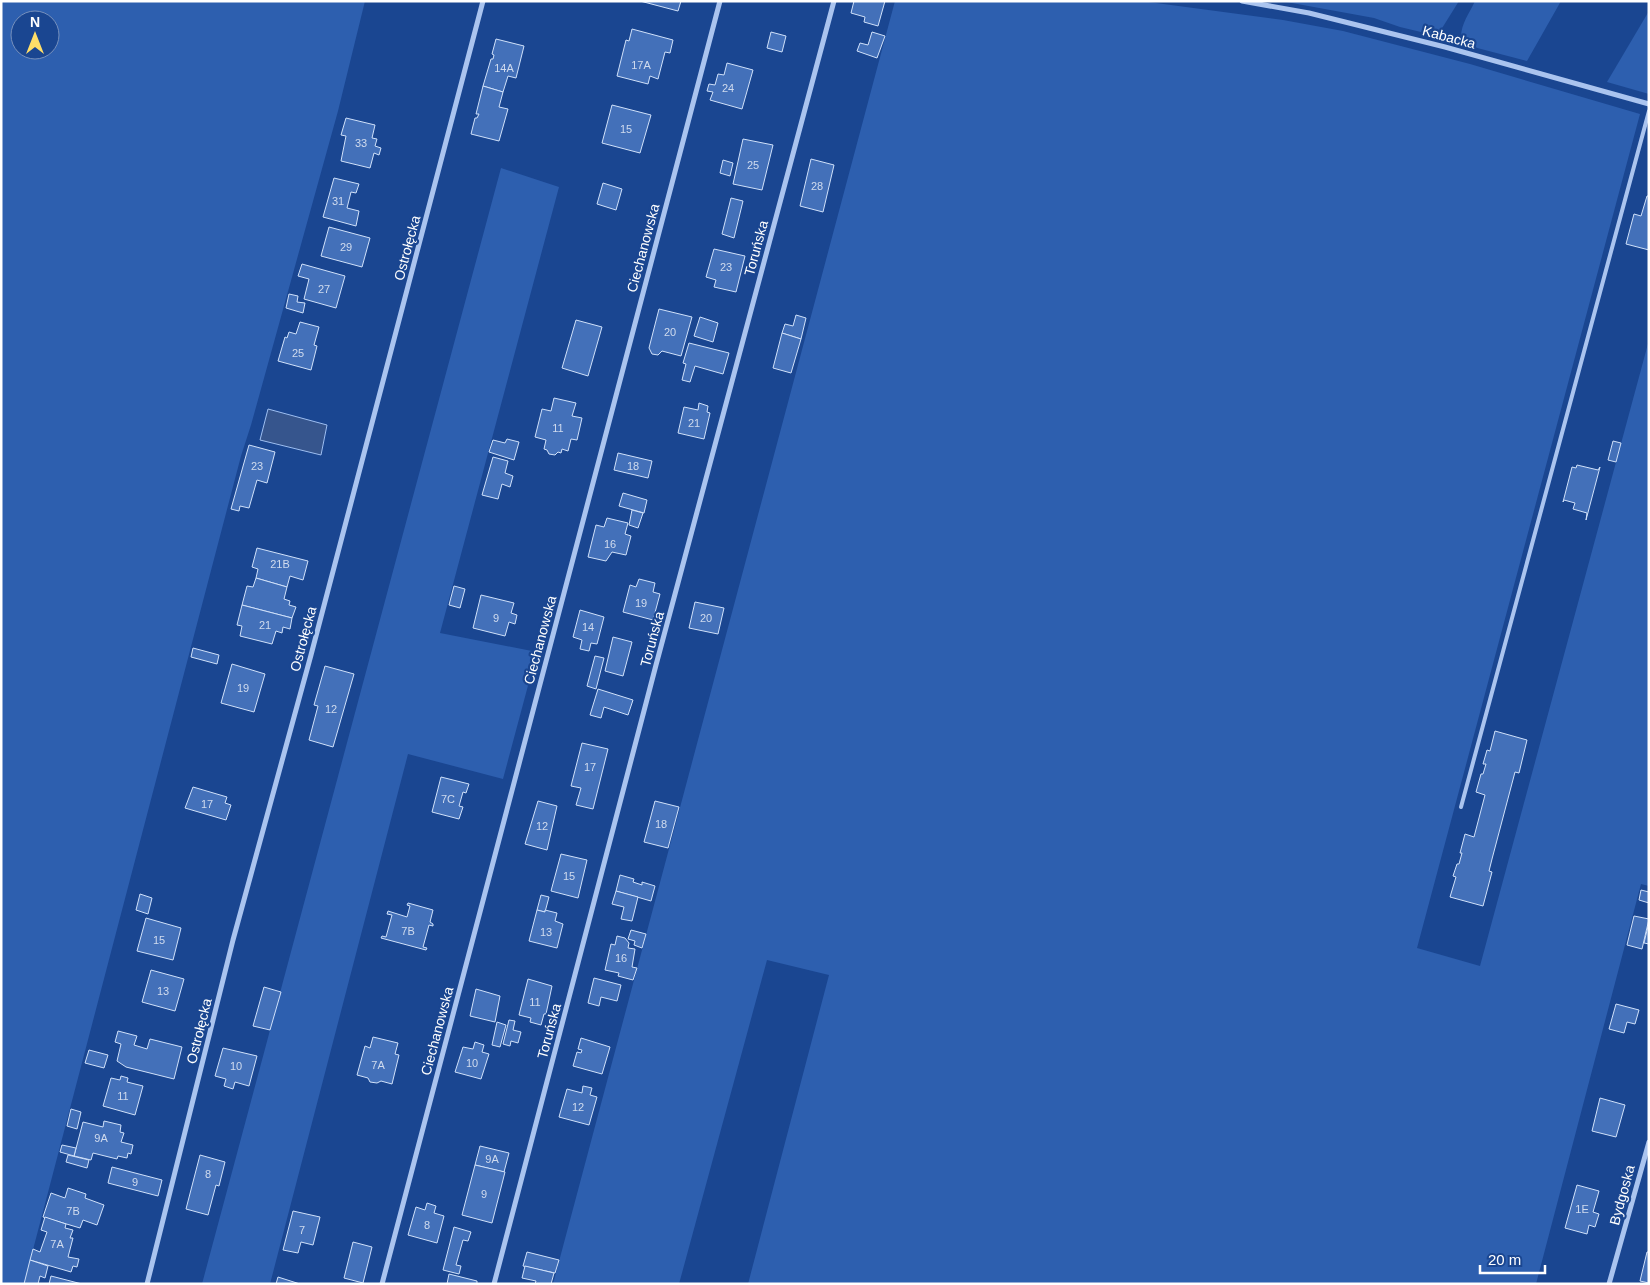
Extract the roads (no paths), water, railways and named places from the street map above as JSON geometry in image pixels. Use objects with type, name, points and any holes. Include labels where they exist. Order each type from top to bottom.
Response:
[{"type":"street","name":"Ostrołęcka","points":[[146,1284],[233,940],[311,655],[483,1]]},
{"type":"street","name":"Ciechanowska","points":[[382,1284],[720,1]]},
{"type":"street","name":"Toruńska","points":[[494,1284],[656,665],[834,1]]},
{"type":"street","name":"Kabacka","points":[[1242,1],[1310,13],[1387,32],[1649,104]]},
{"type":"street","name":"Bydgoska","points":[[1610,1284],[1649,1142]]},
{"type":"lane","points":[[1462,807],[1649,111]]}]
